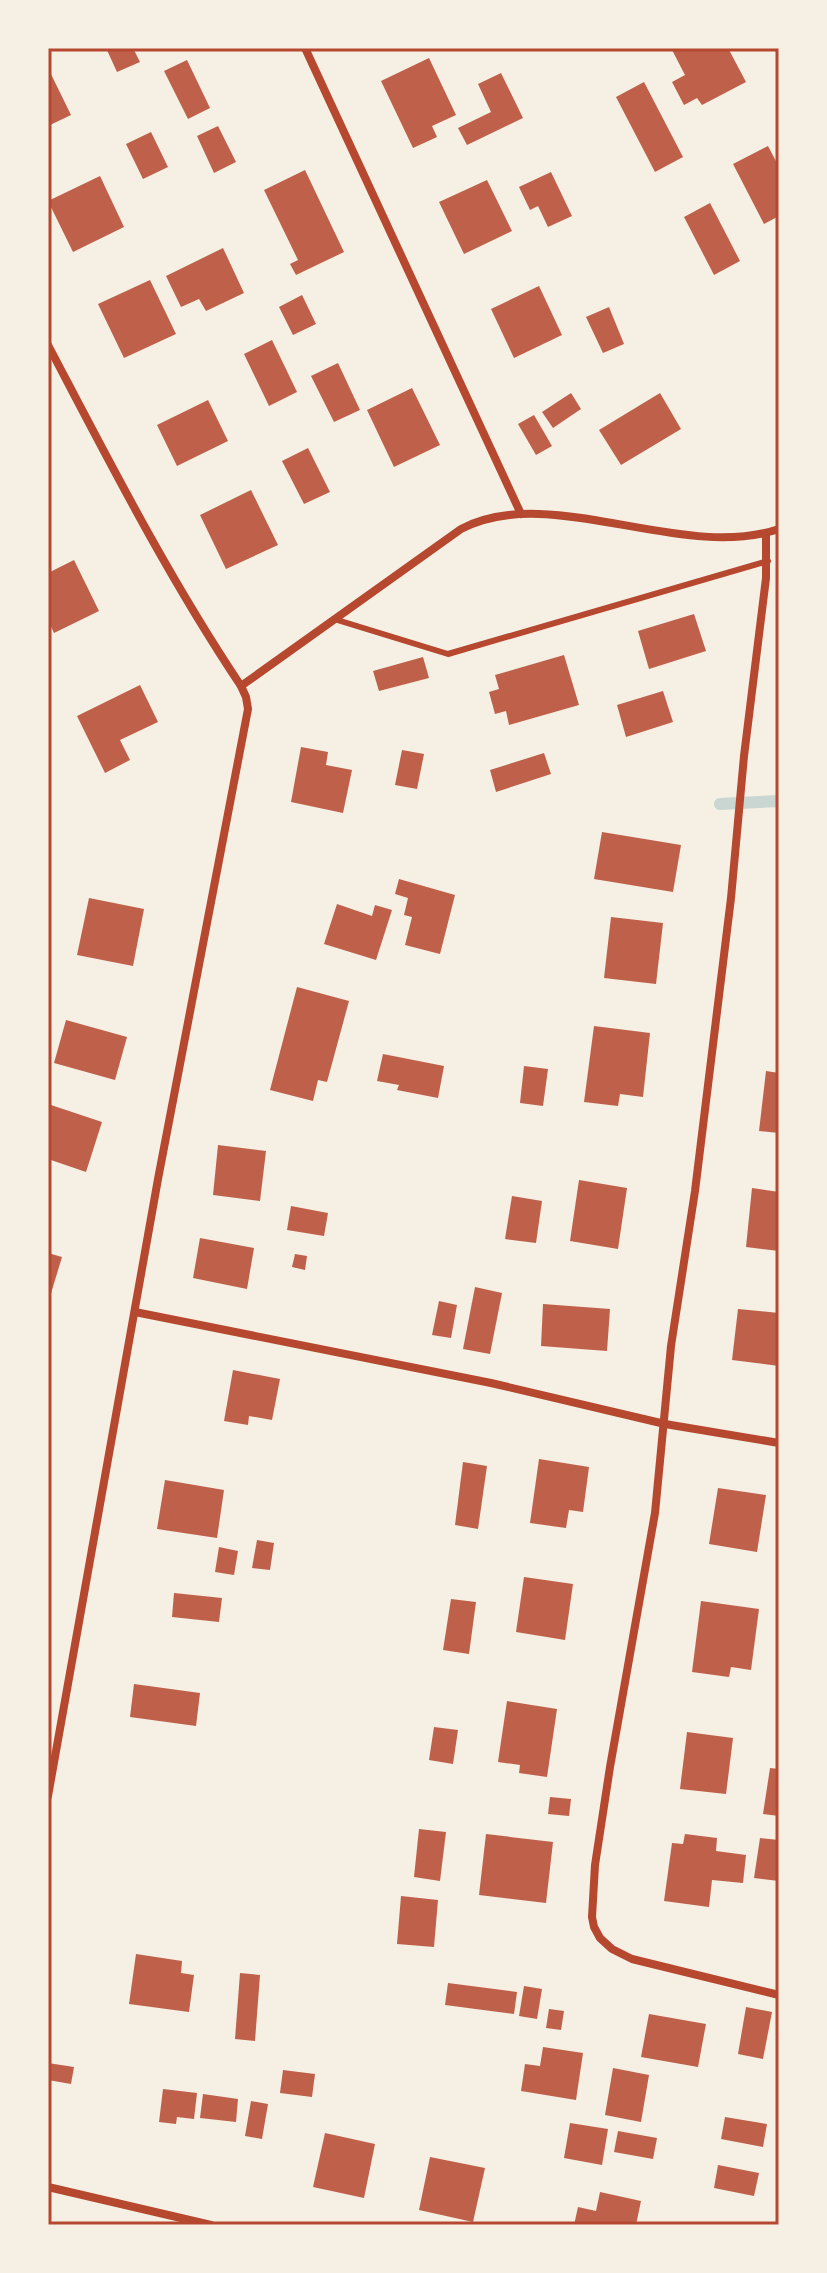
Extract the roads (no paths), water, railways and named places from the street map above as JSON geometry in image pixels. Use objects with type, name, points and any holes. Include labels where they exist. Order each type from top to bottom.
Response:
[{"type":"street","points":[[305,48],[521,514]]},
{"type":"street","points":[[48,345],[156,550],[246,697],[246,726],[135,1312],[48,1796]]},
{"type":"street","points":[[241,686],[476,520],[496,515],[561,516],[734,537],[766,534],[779,529]]},
{"type":"street","points":[[766,534],[768,561],[720,993],[695,1191],[671,1346],[655,1513],[601,1818],[592,1917],[600,1938],[612,1949],[632,1959],[779,1995]]},
{"type":"street","points":[[135,1312],[491,1383],[665,1424],[779,1443]]},
{"type":"street","points":[[48,2187],[211,2225]]},
{"type":"lane","points":[[334,619],[448,654],[768,561]]},
{"type":"waterway","points":[[720,804],[779,801]]}]
